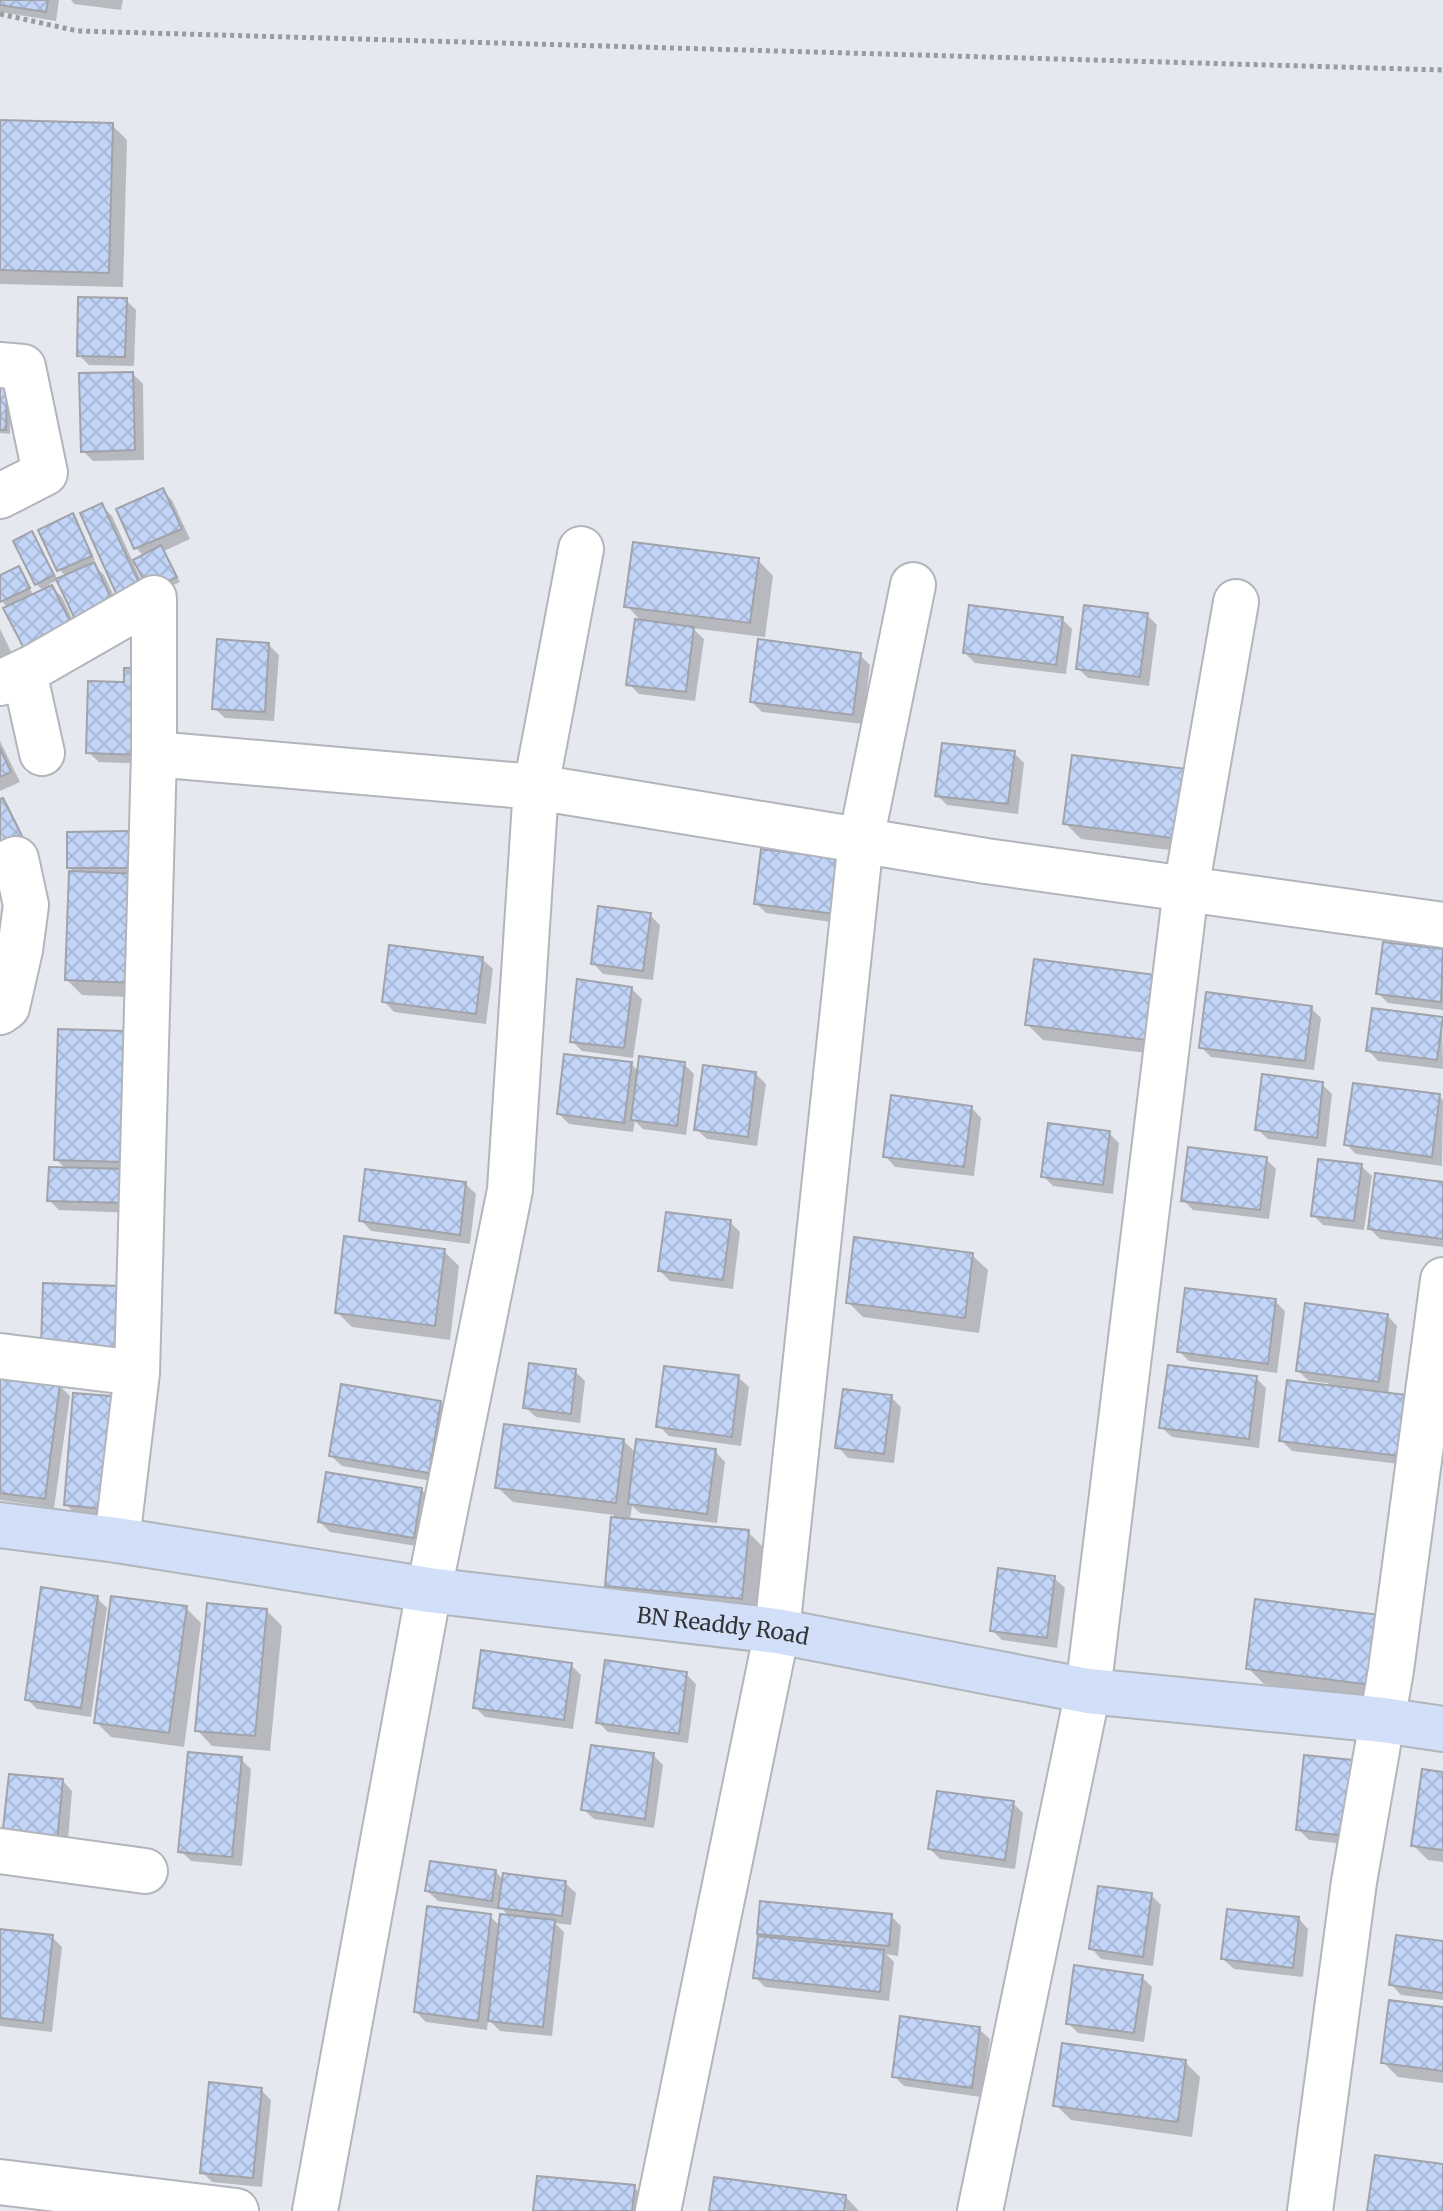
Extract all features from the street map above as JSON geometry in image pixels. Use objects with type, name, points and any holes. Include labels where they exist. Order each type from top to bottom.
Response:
[{"type":"street","points":[[0,365],[23,367],[45,473],[0,496]]},
{"type":"street","points":[[315,2211],[429,1590],[510,1190],[536,787],[581,549]]},
{"type":"street","points":[[658,2211],[777,1631],[861,840],[913,585]]},
{"type":"street","points":[[42,753],[12,678],[154,598],[154,754],[137,1373],[117,1540]]},
{"type":"street","points":[[980,2211],[1088,1691],[1186,889],[1236,602]]},
{"type":"street","points":[[154,754],[536,787],[986,861],[1443,925]]},
{"type":"street","points":[[0,866],[16,859],[26,905],[7,1007],[0,1012]]},
{"type":"street","points":[[1310,2211],[1354,1882],[1383,1720],[1443,1280]]},
{"type":"street","points":[[0,1356],[137,1373]]},
{"type":"street","name":"BN Readdy Road","points":[[1,1530],[117,1540],[429,1590],[777,1631],[1088,1691],[1383,1720],[1443,1729]]},
{"type":"street","points":[[0,1851],[145,1871]]},
{"type":"street","points":[[0,2182],[236,2211]]},
{"type":"path","points":[[0,14],[78,31],[1443,70]]},
{"type":"building","points":[[0,0],[48,0],[46,12],[0,5]]},
{"type":"building","points":[[0,120],[113,123],[109,273],[0,270]]},
{"type":"building","points":[[78,297],[127,298],[125,357],[77,356]]},
{"type":"building","points":[[133,372],[135,450],[81,452],[79,373]]},
{"type":"building","points":[[0,384],[7,384],[6,430],[0,430]]},
{"type":"building","points":[[163,488],[182,529],[134,549],[116,509]]},
{"type":"building","points":[[102,503],[146,598],[123,609],[80,513]]},
{"type":"building","points":[[73,513],[92,556],[57,571],[38,530]]},
{"type":"building","points":[[32,531],[54,575],[35,585],[13,541]]},
{"type":"building","points":[[633,542],[759,558],[750,623],[624,607]]},
{"type":"building","points":[[161,545],[177,577],[149,590],[133,560]]},
{"type":"building","points":[[94,562],[119,615],[81,632],[56,579]]},
{"type":"building","points":[[19,566],[30,588],[0,602],[0,575]]},
{"type":"building","points":[[52,585],[79,639],[31,662],[3,608]]},
{"type":"building","points":[[969,605],[1063,617],[1056,665],[963,653]]},
{"type":"building","points":[[1084,605],[1148,613],[1140,677],[1076,669]]},
{"type":"building","points":[[635,619],[694,627],[686,692],[626,685]]},
{"type":"building","points":[[217,639],[269,643],[265,712],[212,709]]},
{"type":"building","points":[[758,639],[861,653],[853,715],[750,702]]},
{"type":"building","points":[[124,668],[145,668],[143,755],[86,753],[88,681],[124,682]]},
{"type":"building","points":[[942,743],[1015,751],[1008,804],[935,796]]},
{"type":"building","points":[[0,748],[11,772],[0,777]]},
{"type":"building","points":[[1072,755],[1196,770],[1187,840],[1063,824]]},
{"type":"building","points":[[3,798],[26,844],[0,856],[0,799]]},
{"type":"building","points":[[129,831],[130,868],[67,868],[67,832]]},
{"type":"building","points":[[761,849],[843,859],[836,914],[754,904]]},
{"type":"building","points":[[69,871],[139,874],[134,983],[65,980]]},
{"type":"building","points":[[598,906],[651,913],[643,971],[591,964]]},
{"type":"building","points":[[1383,942],[1443,949],[1441,1002],[1376,994]]},
{"type":"building","points":[[389,945],[483,957],[476,1014],[382,1002]]},
{"type":"building","points":[[1034,959],[1156,975],[1147,1040],[1025,1025]]},
{"type":"building","points":[[577,979],[632,987],[624,1048],[570,1042]]},
{"type":"building","points":[[1206,992],[1312,1006],[1305,1061],[1199,1048]]},
{"type":"building","points":[[1372,1008],[1443,1017],[1437,1060],[1366,1051]]},
{"type":"building","points":[[58,1029],[126,1031],[122,1162],[54,1160]]},
{"type":"building","points":[[564,1054],[632,1062],[624,1123],[557,1114]]},
{"type":"building","points":[[639,1056],[685,1062],[677,1126],[631,1120]]},
{"type":"building","points":[[703,1065],[756,1072],[748,1137],[694,1130]]},
{"type":"building","points":[[1262,1074],[1323,1082],[1317,1138],[1255,1130]]},
{"type":"building","points":[[1353,1083],[1440,1094],[1432,1157],[1344,1145]]},
{"type":"building","points":[[891,1095],[972,1106],[964,1167],[883,1157]]},
{"type":"building","points":[[1048,1123],[1110,1131],[1103,1185],[1041,1177]]},
{"type":"building","points":[[1188,1147],[1267,1157],[1260,1210],[1181,1201]]},
{"type":"building","points":[[1318,1159],[1362,1164],[1354,1221],[1311,1216]]},
{"type":"building","points":[[49,1167],[126,1169],[126,1203],[47,1201]]},
{"type":"building","points":[[365,1169],[466,1182],[460,1235],[359,1221]]},
{"type":"building","points":[[1375,1173],[1443,1182],[1443,1239],[1368,1229]]},
{"type":"building","points":[[666,1212],[731,1220],[723,1280],[658,1271]]},
{"type":"building","points":[[344,1236],[445,1249],[435,1326],[335,1313]]},
{"type":"building","points":[[854,1237],[973,1253],[965,1318],[846,1303]]},
{"type":"building","points":[[43,1283],[119,1286],[117,1351],[41,1348]]},
{"type":"building","points":[[1185,1288],[1276,1299],[1268,1364],[1177,1352]]},
{"type":"building","points":[[1305,1303],[1388,1314],[1379,1382],[1296,1371]]},
{"type":"building","points":[[529,1363],[576,1369],[571,1414],[523,1408]]},
{"type":"building","points":[[1168,1365],[1257,1376],[1249,1439],[1159,1428]]},
{"type":"building","points":[[664,1366],[739,1375],[732,1437],[656,1427]]},
{"type":"building","points":[[0,1376],[60,1384],[45,1499],[0,1493]]},
{"type":"building","points":[[1287,1380],[1407,1395],[1399,1456],[1279,1441]]},
{"type":"building","points":[[341,1384],[441,1401],[429,1473],[329,1456]]},
{"type":"building","points":[[843,1389],[892,1395],[884,1454],[835,1448]]},
{"type":"building","points":[[73,1393],[124,1397],[114,1510],[64,1505]]},
{"type":"building","points":[[504,1424],[624,1439],[616,1503],[495,1488]]},
{"type":"building","points":[[636,1439],[716,1449],[707,1514],[628,1504]]},
{"type":"building","points":[[326,1472],[422,1488],[414,1538],[318,1522]]},
{"type":"building","points":[[611,1517],[749,1530],[742,1599],[605,1586]]},
{"type":"building","points":[[998,1568],[1055,1576],[1047,1638],[990,1631]]},
{"type":"building","points":[[41,1587],[98,1596],[81,1708],[25,1700]]},
{"type":"building","points":[[111,1596],[187,1606],[169,1733],[94,1723]]},
{"type":"building","points":[[1255,1599],[1388,1616],[1379,1686],[1246,1669]]},
{"type":"building","points":[[207,1603],[267,1609],[255,1736],[195,1731]]},
{"type":"building","points":[[481,1650],[572,1663],[564,1720],[473,1708]]},
{"type":"building","points":[[605,1660],[687,1672],[679,1734],[596,1723]]},
{"type":"building","points":[[591,1745],[654,1753],[645,1819],[581,1810]]},
{"type":"building","points":[[188,1752],[242,1757],[232,1857],[178,1852]]},
{"type":"building","points":[[1304,1755],[1362,1761],[1354,1837],[1296,1830]]},
{"type":"building","points":[[1422,1769],[1443,1772],[1443,1850],[1411,1846]]},
{"type":"building","points":[[9,1774],[63,1779],[57,1842],[2,1838]]},
{"type":"building","points":[[937,1791],[1014,1801],[1005,1860],[928,1849]]},
{"type":"building","points":[[430,1861],[496,1870],[492,1901],[425,1891]]},
{"type":"building","points":[[503,1873],[566,1881],[562,1916],[498,1908]]},
{"type":"building","points":[[1098,1886],[1152,1893],[1143,1957],[1089,1949]]},
{"type":"building","points":[[760,1901],[892,1914],[889,1946],[757,1934]]},
{"type":"building","points":[[427,1906],[491,1914],[478,2021],[414,2012]]},
{"type":"building","points":[[1227,1909],[1299,1917],[1293,1968],[1221,1959]]},
{"type":"building","points":[[500,1914],[555,1920],[543,2027],[488,2021]]},
{"type":"building","points":[[0,1929],[53,1935],[43,2023],[0,2018]]},
{"type":"building","points":[[1396,1935],[1443,1941],[1443,1993],[1389,1985]]},
{"type":"building","points":[[758,1936],[884,1950],[880,1992],[753,1978]]},
{"type":"building","points":[[1074,1965],[1143,1975],[1134,2033],[1066,2024]]},
{"type":"building","points":[[1389,2000],[1443,2007],[1443,2071],[1381,2063]]},
{"type":"building","points":[[900,2016],[980,2027],[972,2088],[892,2077]]},
{"type":"building","points":[[1062,2043],[1186,2060],[1178,2122],[1053,2106]]},
{"type":"building","points":[[209,2082],[262,2088],[253,2178],[200,2173]]},
{"type":"building","points":[[1375,2155],[1443,2164],[1443,2211],[1367,2211]]},
{"type":"building","points":[[537,2176],[635,2185],[632,2211],[533,2211]]},
{"type":"building","points":[[714,2177],[846,2195],[844,2211],[709,2211]]}]
